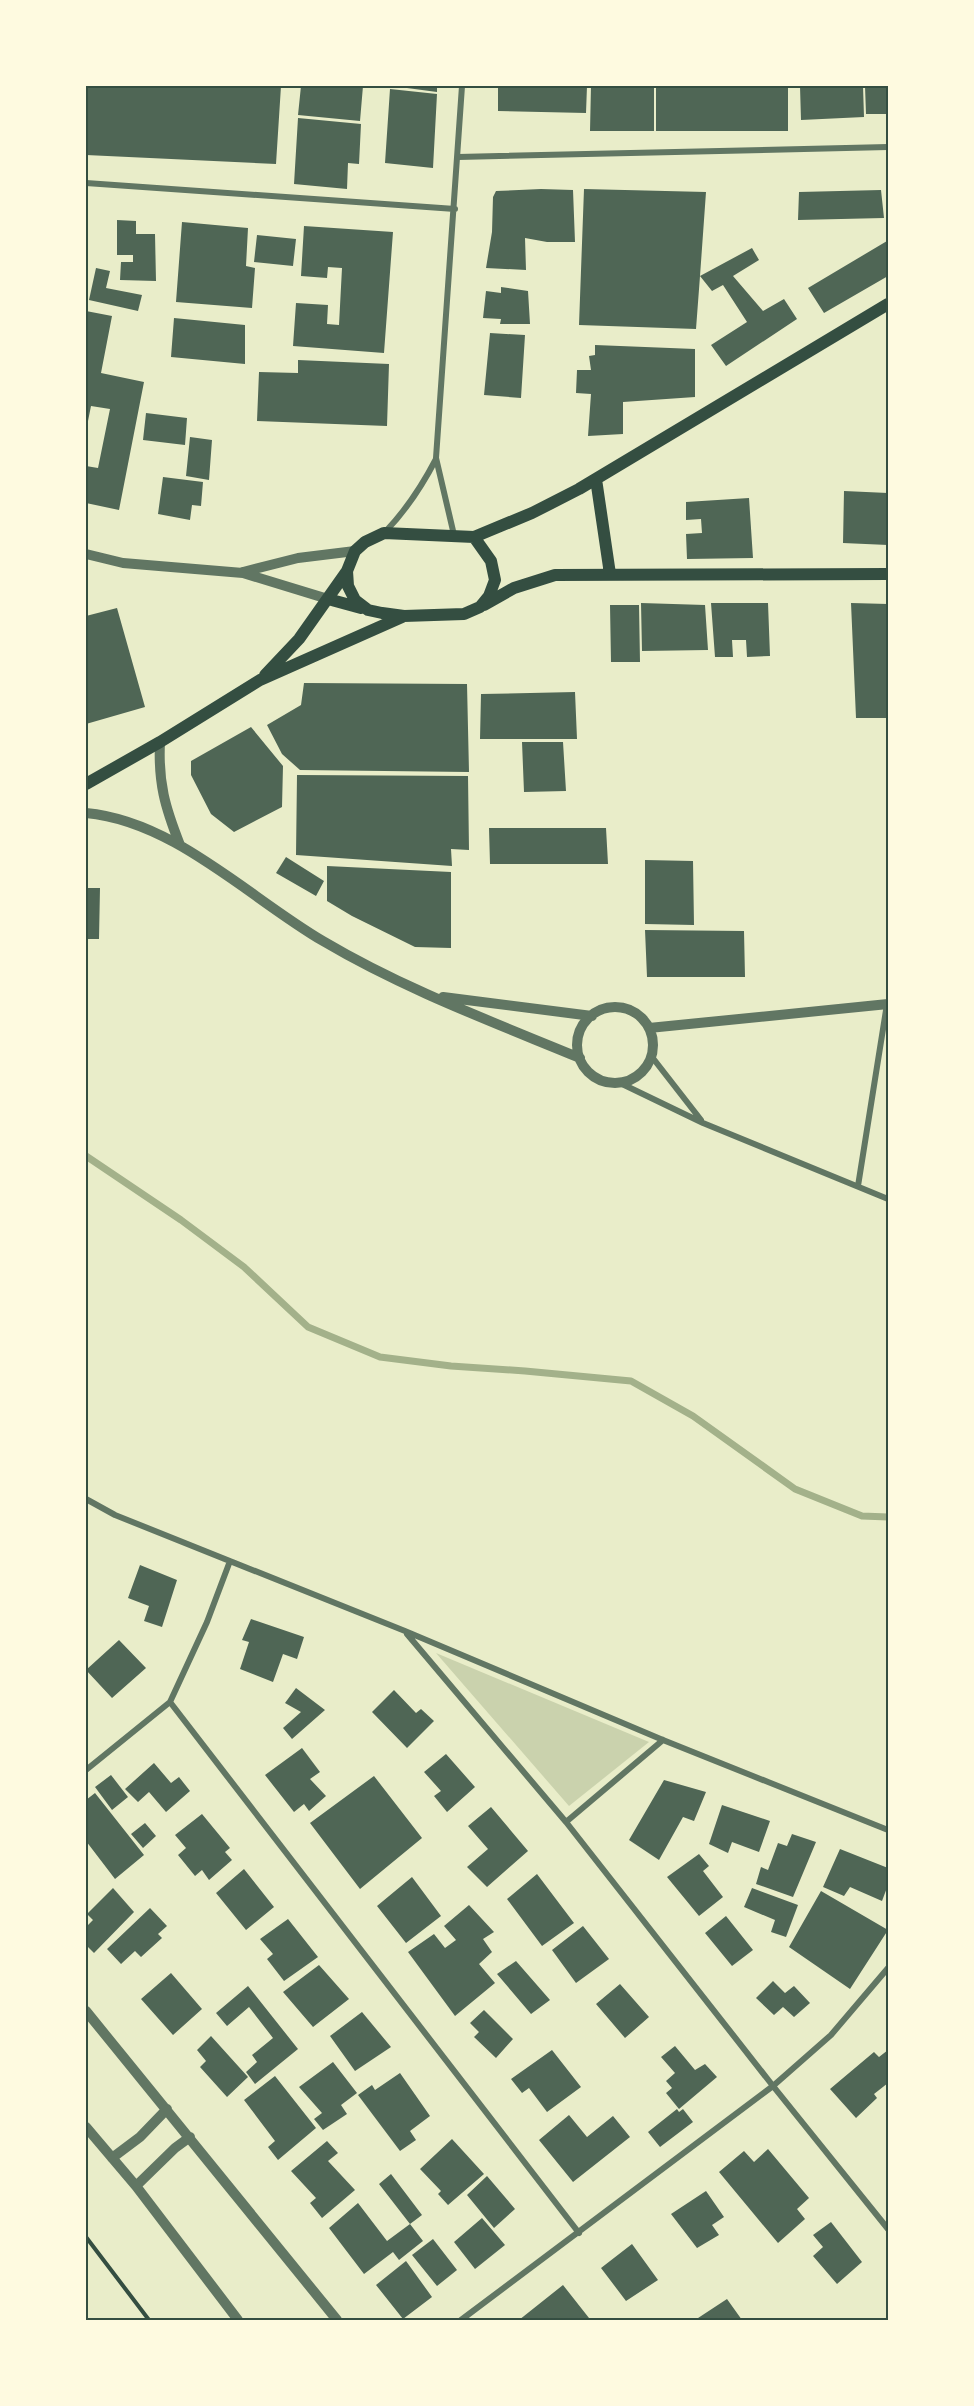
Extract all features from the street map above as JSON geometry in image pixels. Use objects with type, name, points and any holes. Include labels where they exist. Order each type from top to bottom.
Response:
[{"type":"main road","points":[[260,680],[299,639],[347,571],[355,551],[364,542],[384,533],[474,537],[532,513],[596,479],[888,303]]},
{"type":"main road","points":[[596,479],[610,574]]},
{"type":"main road","points":[[474,537],[491,561],[495,580],[489,596],[480,607]]},
{"type":"main road","points":[[347,571],[348,586],[355,600],[368,610]]},
{"type":"main road","points":[[328,599],[368,610],[404,616],[464,614],[514,588],[555,575],[888,574]]},
{"type":"main road","points":[[86,784],[160,742],[260,680],[404,616]]},
{"type":"street","points":[[454,535],[436,458],[462,86]]},
{"type":"street","points":[[458,157],[888,147]]},
{"type":"street","points":[[86,183],[455,209]]},
{"type":"street","points":[[384,533],[405,510],[421,487],[436,458]]},
{"type":"street","points":[[243,573],[298,558],[355,551]]},
{"type":"street","points":[[86,554],[123,562],[243,573],[328,599]]},
{"type":"street","points":[[160,742],[161,789],[167,813],[180,844]]},
{"type":"street","points":[[86,813],[119,818],[180,844],[324,942],[428,995],[580,1058]]},
{"type":"street","points":[[428,995],[592,1016]]},
{"type":"street","points":[[649,1028],[887,1004],[858,1186]]},
{"type":"street","points":[[620,1083],[633,1079],[645,1070],[652,1057],[653,1042],[649,1028],[640,1017],[615,1007],[592,1016],[584,1024],[579,1035],[580,1058],[586,1069],[595,1077],[607,1082],[620,1083],[703,1123],[888,1199]]},
{"type":"street","points":[[652,1057],[703,1123]]},
{"type":"street","points":[[86,1499],[116,1515],[888,1830]]},
{"type":"street","points":[[86,1770],[170,1702],[207,1622],[230,1561]]},
{"type":"street","points":[[405,1631],[566,1822],[888,2229]]},
{"type":"street","points":[[170,1702],[579,2233]]},
{"type":"street","points":[[566,1822],[663,1740]]},
{"type":"street","points":[[461,2320],[773,2086],[831,2035],[888,1968]]},
{"type":"street","points":[[86,2011],[337,2320]]},
{"type":"street","points":[[112,2158],[140,2137],[167,2109]]},
{"type":"street","points":[[86,2127],[136,2186],[238,2320]]},
{"type":"street","points":[[136,2186],[174,2148],[190,2137]]},
{"type":"path","points":[[86,2237],[149,2320]]},
{"type":"green space","points":[[436,1653],[649,1742],[569,1806]]},
{"type":"building","points":[[86,86],[281,86],[276,164],[86,155]]},
{"type":"building","points":[[301,86],[363,86],[360,121],[298,115]]},
{"type":"building","points":[[392,86],[437,86],[437,92]]},
{"type":"building","points":[[498,86],[587,86],[586,113],[498,111]]},
{"type":"building","points":[[591,86],[654,86],[654,131],[590,131]]},
{"type":"building","points":[[656,86],[788,86],[788,131],[656,131]]},
{"type":"building","points":[[800,86],[863,86],[864,117],[801,120]]},
{"type":"building","points":[[865,86],[888,86],[888,114],[866,114]]},
{"type":"building","points":[[390,89],[437,94],[433,168],[385,163]]},
{"type":"building","points":[[298,118],[361,124],[359,164],[348,163],[347,189],[294,184]]},
{"type":"building","points":[[584,189],[706,192],[696,329],[579,325]]},
{"type":"building","points":[[573,190],[575,242],[547,242],[525,238],[526,270],[486,268],[492,232],[493,197],[496,191]]},
{"type":"building","points":[[881,190],[884,218],[798,220],[799,192]]},
{"type":"building","points":[[117,220],[136,221],[136,234],[155,234],[156,281],[120,280],[121,262],[133,262],[133,255],[117,255]]},
{"type":"building","points":[[182,222],[248,228],[246,266],[255,268],[252,308],[176,302]]},
{"type":"building","points":[[304,226],[393,232],[384,353],[293,346],[296,303],[328,305],[327,324],[339,325],[342,268],[328,267],[327,278],[301,276]]},
{"type":"building","points":[[257,235],[296,239],[293,266],[254,262]]},
{"type":"building","points":[[887,241],[888,276],[824,313],[808,288]]},
{"type":"building","points":[[752,248],[759,260],[733,276],[763,311],[784,299],[797,319],[726,366],[711,345],[747,322],[723,285],[712,291],[700,276]]},
{"type":"building","points":[[96,268],[110,271],[106,288],[142,295],[138,311],[89,300]]},
{"type":"building","points":[[501,287],[528,291],[530,324],[500,324],[501,319],[483,318],[486,291],[501,293]]},
{"type":"building","points":[[86,311],[112,316],[101,373],[144,382],[119,510],[86,503],[86,466],[98,468],[110,409],[91,406],[86,431]]},
{"type":"building","points":[[174,318],[245,325],[245,364],[171,357]]},
{"type":"building","points":[[490,333],[525,335],[521,398],[484,395]]},
{"type":"building","points":[[595,345],[695,349],[695,397],[623,402],[623,434],[588,436],[591,394],[576,393],[577,370],[591,370],[589,356],[595,355]]},
{"type":"building","points":[[298,360],[389,364],[387,426],[257,421],[259,372],[298,373]]},
{"type":"building","points":[[146,413],[187,418],[185,445],[143,440]]},
{"type":"building","points":[[190,437],[212,440],[209,480],[186,476]]},
{"type":"building","points":[[163,477],[203,482],[201,506],[192,505],[190,520],[158,514]]},
{"type":"building","points":[[844,491],[888,493],[888,545],[843,543]]},
{"type":"building","points":[[749,498],[753,558],[687,559],[686,534],[702,533],[701,519],[686,520],[686,502]]},
{"type":"building","points":[[641,603],[705,605],[708,650],[642,651]]},
{"type":"building","points":[[711,603],[768,603],[770,656],[747,657],[746,640],[732,640],[733,657],[715,657]]},
{"type":"building","points":[[851,603],[888,604],[888,718],[856,718]]},
{"type":"building","points":[[610,605],[639,605],[640,662],[611,662]]},
{"type":"building","points":[[117,608],[145,707],[86,724],[86,616]]},
{"type":"building","points":[[304,683],[467,684],[469,772],[300,770],[282,754],[267,725],[301,705]]},
{"type":"building","points":[[575,692],[577,739],[480,739],[481,694]]},
{"type":"building","points":[[251,727],[283,766],[282,807],[234,832],[211,814],[191,775],[191,761]]},
{"type":"building","points":[[522,742],[563,742],[566,791],[524,792]]},
{"type":"building","points":[[297,775],[468,776],[469,850],[451,849],[452,866],[296,855]]},
{"type":"building","points":[[489,828],[606,828],[608,864],[490,864]]},
{"type":"building","points":[[286,857],[324,881],[316,896],[276,873]]},
{"type":"building","points":[[645,860],[693,861],[694,925],[645,924]]},
{"type":"building","points":[[327,866],[451,872],[451,948],[415,947],[327,901]]},
{"type":"building","points":[[86,888],[100,888],[99,939],[86,939]]},
{"type":"building","points":[[645,930],[744,931],[745,977],[647,977]]},
{"type":"building","points":[[140,1565],[177,1580],[162,1627],[144,1621],[149,1606],[128,1598]]},
{"type":"building","points":[[251,1619],[304,1637],[297,1659],[283,1654],[273,1682],[240,1669],[249,1642],[242,1640]]},
{"type":"building","points":[[119,1640],[146,1668],[112,1698],[86,1670]]},
{"type":"building","points":[[296,1688],[325,1710],[292,1739],[283,1728],[301,1712],[285,1703]]},
{"type":"building","points":[[394,1690],[416,1713],[421,1709],[434,1721],[407,1748],[372,1712]]},
{"type":"building","points":[[302,1748],[320,1772],[310,1779],[326,1796],[309,1811],[304,1804],[294,1812],[265,1775]]},
{"type":"building","points":[[446,1754],[475,1787],[447,1812],[434,1796],[441,1791],[424,1772]]},
{"type":"building","points":[[154,1763],[171,1783],[179,1777],[190,1791],[166,1812],[149,1792],[138,1802],[125,1789]]},
{"type":"building","points":[[111,1775],[128,1797],[112,1810],[95,1787]]},
{"type":"building","points":[[374,1776],[422,1838],[360,1889],[310,1823]]},
{"type":"building","points":[[664,1780],[706,1792],[694,1821],[683,1817],[659,1860],[629,1840]]},
{"type":"building","points":[[95,1793],[144,1855],[115,1879],[86,1841],[86,1800]]},
{"type":"building","points":[[722,1805],[770,1821],[759,1852],[732,1842],[728,1853],[709,1844]]},
{"type":"building","points":[[491,1807],[528,1851],[487,1887],[467,1867],[488,1849],[468,1826]]},
{"type":"building","points":[[202,1814],[230,1848],[225,1852],[232,1860],[209,1880],[202,1870],[195,1876],[178,1855],[186,1848],[175,1835]]},
{"type":"building","points":[[145,1823],[156,1836],[143,1848],[131,1834]]},
{"type":"building","points":[[792,1834],[816,1842],[793,1897],[756,1884],[761,1867],[768,1870],[778,1843],[787,1846]]},
{"type":"building","points":[[840,1849],[888,1868],[888,1885],[882,1901],[850,1887],[844,1896],[823,1887]]},
{"type":"building","points":[[699,1854],[709,1866],[703,1871],[723,1897],[699,1916],[667,1877]]},
{"type":"building","points":[[244,1869],[274,1907],[246,1930],[216,1893]]},
{"type":"building","points":[[537,1874],[574,1923],[542,1946],[507,1899]]},
{"type":"building","points":[[412,1877],[441,1916],[406,1943],[377,1906]]},
{"type":"building","points":[[113,1888],[134,1912],[94,1953],[86,1945],[86,1927],[93,1920],[87,1914]]},
{"type":"building","points":[[752,1888],[798,1905],[786,1937],[771,1932],[775,1920],[744,1907]]},
{"type":"building","points":[[821,1891],[888,1930],[850,1989],[789,1947]]},
{"type":"building","points":[[469,1905],[494,1932],[483,1939],[492,1952],[479,1964],[495,1983],[455,2016],[408,1952],[434,1934],[445,1948],[456,1940],[444,1926]]},
{"type":"building","points":[[150,1908],[167,1926],[158,1934],[162,1938],[141,1957],[135,1951],[121,1964],[107,1949]]},
{"type":"building","points":[[726,1916],[753,1950],[732,1966],[705,1933]]},
{"type":"building","points":[[288,1919],[318,1957],[284,1981],[267,1959],[273,1954],[260,1939]]},
{"type":"building","points":[[583,1926],[609,1959],[576,1983],[552,1950]]},
{"type":"building","points":[[516,1961],[550,2000],[531,2014],[497,1974]]},
{"type":"building","points":[[319,1965],[349,1999],[313,2027],[283,1992]]},
{"type":"building","points":[[171,1973],[202,2009],[173,2035],[141,1999]]},
{"type":"building","points":[[773,1981],[785,1993],[794,1986],[810,2003],[794,2017],[783,2007],[774,2015],[756,1998]]},
{"type":"building","points":[[620,1984],[649,2017],[625,2038],[596,2004]]},
{"type":"building","points":[[248,1986],[298,2049],[255,2084],[246,2072],[257,2062],[252,2055],[273,2038],[249,2007],[227,2026],[216,2013]]},
{"type":"building","points":[[484,2010],[513,2039],[496,2058],[474,2037],[479,2032],[470,2023]]},
{"type":"building","points":[[362,2012],[391,2047],[355,2071],[330,2036]]},
{"type":"building","points":[[211,2036],[248,2077],[227,2097],[200,2067],[206,2061],[197,2050]]},
{"type":"building","points":[[675,2046],[695,2070],[705,2064],[717,2077],[679,2109],[666,2093],[672,2088],[666,2081],[675,2073],[661,2057]]},
{"type":"building","points":[[552,2050],[581,2087],[547,2112],[529,2088],[522,2093],[511,2079]]},
{"type":"building","points":[[888,2050],[888,2083],[874,2094],[877,2098],[856,2118],[830,2089],[874,2052],[879,2057]]},
{"type":"building","points":[[333,2062],[357,2093],[341,2105],[347,2114],[323,2130],[314,2119],[322,2113],[299,2087]]},
{"type":"building","points":[[400,2073],[430,2116],[410,2131],[416,2140],[400,2151],[358,2095],[372,2085],[375,2090]]},
{"type":"building","points":[[275,2076],[316,2128],[278,2160],[268,2147],[275,2141],[244,2100]]},
{"type":"building","points":[[677,2109],[679,2112],[683,2109],[693,2122],[660,2147],[648,2132]]},
{"type":"building","points":[[569,2115],[587,2137],[613,2116],[630,2137],[573,2182],[539,2140]]},
{"type":"building","points":[[452,2139],[484,2174],[448,2205],[438,2194],[441,2191],[420,2169]]},
{"type":"building","points":[[327,2141],[338,2153],[328,2161],[355,2190],[322,2218],[310,2203],[316,2198],[291,2171]]},
{"type":"building","points":[[768,2149],[809,2198],[797,2209],[805,2219],[778,2243],[719,2172],[744,2151],[754,2162]]},
{"type":"building","points":[[391,2174],[422,2215],[410,2224],[379,2184]]},
{"type":"building","points":[[487,2176],[515,2209],[494,2228],[467,2195]]},
{"type":"building","points":[[706,2191],[724,2217],[712,2225],[719,2235],[697,2248],[671,2214]]},
{"type":"building","points":[[358,2203],[387,2241],[410,2224],[423,2241],[399,2260],[393,2252],[364,2274],[329,2228]]},
{"type":"building","points":[[482,2218],[505,2245],[475,2269],[454,2242]]},
{"type":"building","points":[[831,2222],[862,2262],[837,2284],[813,2256],[823,2247],[813,2235]]},
{"type":"building","points":[[433,2239],[457,2270],[437,2286],[412,2255]]},
{"type":"building","points":[[632,2244],[658,2280],[626,2301],[601,2268]]},
{"type":"building","points":[[406,2261],[432,2297],[403,2319],[376,2285]]},
{"type":"building","points":[[563,2285],[589,2318],[585,2320],[519,2320]]},
{"type":"building","points":[[727,2299],[742,2320],[695,2320]]},
{"type":"waterway","points":[[86,1156],[181,1220],[244,1267],[308,1327],[380,1357],[451,1366],[631,1381],[693,1416],[795,1489],[862,1516],[888,1517]]}]
